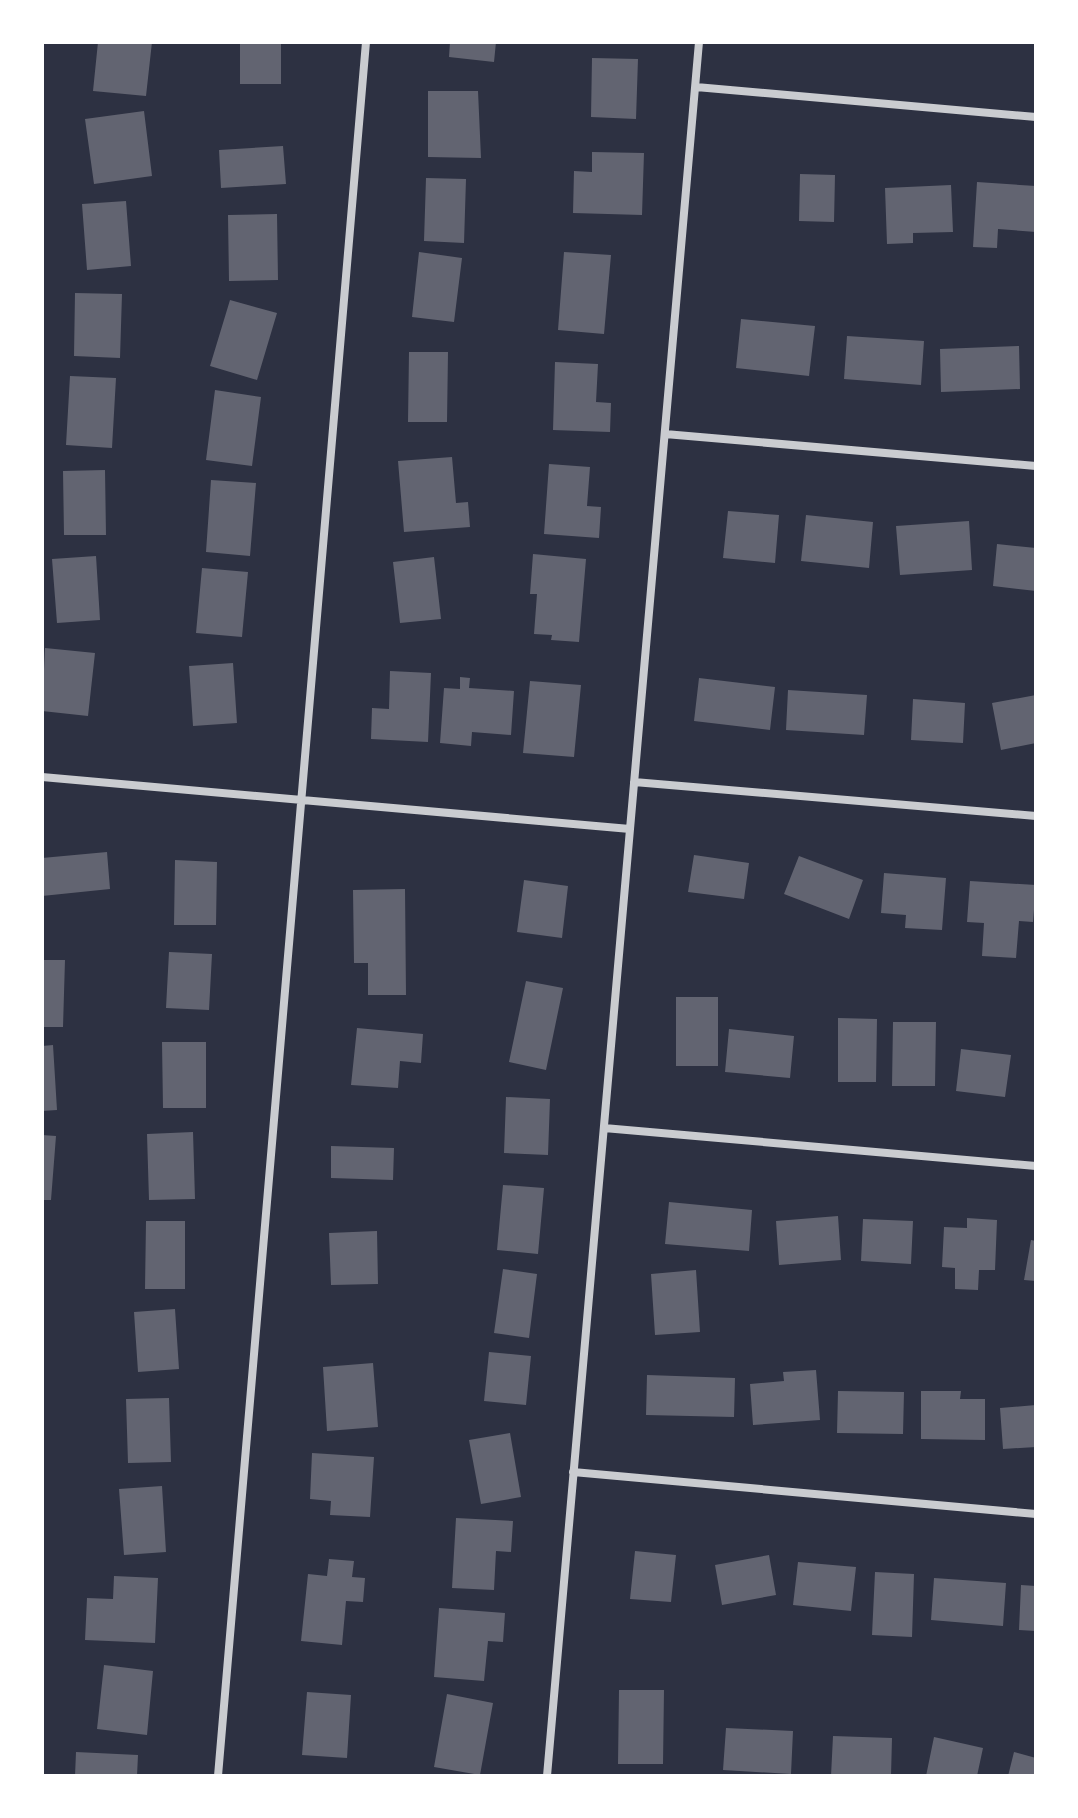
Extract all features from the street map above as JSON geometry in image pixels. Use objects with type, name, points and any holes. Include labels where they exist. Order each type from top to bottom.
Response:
[{"type":"street","points":[[218,1776],[366,42]]},
{"type":"street","points":[[547,1776],[699,42]]},
{"type":"street","points":[[696,87],[1036,117]]},
{"type":"street","points":[[665,434],[1036,466]]},
{"type":"street","points":[[42,777],[630,829]]},
{"type":"street","points":[[634,782],[1036,816]]},
{"type":"street","points":[[604,1128],[1036,1166]]},
{"type":"street","points":[[573,1472],[1036,1514]]},
{"type":"building","points":[[98,42],[152,42],[146,96],[93,91]]},
{"type":"building","points":[[240,42],[281,42],[281,84],[240,84]]},
{"type":"building","points":[[450,42],[496,42],[494,62],[449,57]]},
{"type":"building","points":[[592,58],[638,59],[636,119],[591,117]]},
{"type":"building","points":[[428,91],[478,91],[481,158],[428,157]]},
{"type":"building","points":[[144,111],[152,176],[94,184],[85,119]]},
{"type":"building","points":[[283,146],[286,184],[221,188],[219,150]]},
{"type":"building","points":[[592,152],[644,153],[642,215],[573,213],[574,171],[592,172]]},
{"type":"building","points":[[800,174],[835,175],[834,222],[799,221]]},
{"type":"building","points":[[426,178],[466,179],[464,243],[424,241]]},
{"type":"building","points":[[977,182],[1036,186],[1036,232],[998,229],[997,248],[973,247]]},
{"type":"building","points":[[951,185],[953,232],[913,233],[913,243],[887,244],[885,188]]},
{"type":"building","points":[[126,201],[131,266],[87,270],[82,204]]},
{"type":"building","points":[[277,214],[278,280],[229,281],[228,215]]},
{"type":"building","points":[[419,252],[462,258],[454,322],[412,317]]},
{"type":"building","points":[[564,252],[611,255],[604,334],[558,330]]},
{"type":"building","points":[[75,293],[122,294],[120,358],[74,356]]},
{"type":"building","points":[[230,300],[277,313],[257,380],[210,366]]},
{"type":"building","points":[[741,319],[815,326],[809,376],[736,368]]},
{"type":"building","points":[[847,336],[924,341],[921,385],[844,379]]},
{"type":"building","points":[[1019,346],[1020,389],[941,392],[940,349]]},
{"type":"building","points":[[409,352],[448,352],[447,422],[408,422]]},
{"type":"building","points":[[555,362],[598,364],[596,402],[611,403],[610,432],[553,430]]},
{"type":"building","points":[[70,376],[116,378],[112,448],[66,445]]},
{"type":"building","points":[[215,390],[261,397],[252,466],[206,460]]},
{"type":"building","points":[[452,457],[456,503],[468,502],[470,527],[404,532],[398,461]]},
{"type":"building","points":[[549,464],[590,467],[587,506],[601,507],[599,538],[544,534]]},
{"type":"building","points":[[105,470],[106,535],[64,535],[63,471]]},
{"type":"building","points":[[211,480],[256,483],[250,556],[206,552]]},
{"type":"building","points":[[728,511],[779,515],[775,563],[723,558]]},
{"type":"building","points":[[806,515],[873,522],[869,568],[801,561]]},
{"type":"building","points":[[969,521],[972,570],[900,575],[896,526]]},
{"type":"building","points":[[997,544],[1036,548],[1036,591],[993,586]]},
{"type":"building","points":[[533,554],[586,559],[579,642],[551,640],[552,635],[534,634],[537,594],[530,594]]},
{"type":"building","points":[[96,556],[100,620],[57,623],[52,559]]},
{"type":"building","points":[[434,557],[441,619],[400,623],[393,562]]},
{"type":"building","points":[[202,568],[248,572],[242,637],[196,633]]},
{"type":"building","points":[[45,648],[95,653],[88,716],[42,711]]},
{"type":"building","points":[[233,663],[237,723],[193,726],[189,666]]},
{"type":"building","points":[[390,671],[431,673],[428,742],[371,739],[372,708],[389,709]]},
{"type":"building","points":[[460,677],[470,678],[469,688],[514,691],[511,735],[472,732],[471,746],[440,743],[444,688],[460,689]]},
{"type":"building","points":[[699,678],[775,687],[770,730],[694,721]]},
{"type":"building","points":[[530,681],[581,685],[574,757],[523,753]]},
{"type":"building","points":[[788,690],[867,695],[864,735],[786,730]]},
{"type":"building","points":[[1036,695],[1036,743],[1001,750],[992,703]]},
{"type":"building","points":[[913,699],[965,703],[963,743],[911,740]]},
{"type":"building","points":[[107,852],[110,889],[42,896],[42,858]]},
{"type":"building","points":[[694,855],[749,863],[744,899],[688,892]]},
{"type":"building","points":[[799,856],[863,880],[849,919],[784,894]]},
{"type":"building","points":[[175,860],[217,862],[216,925],[174,925]]},
{"type":"building","points":[[884,873],[946,878],[942,930],[905,928],[906,915],[881,913]]},
{"type":"building","points":[[524,880],[568,886],[562,938],[517,932]]},
{"type":"building","points":[[970,881],[1036,885],[1033,922],[1019,921],[1016,958],[982,956],[984,923],[967,922]]},
{"type":"building","points":[[405,889],[406,995],[368,995],[368,963],[354,963],[353,890]]},
{"type":"building","points":[[169,952],[212,954],[209,1010],[166,1008]]},
{"type":"building","points":[[42,960],[65,960],[63,1027],[42,1027]]},
{"type":"building","points":[[526,981],[563,988],[546,1070],[509,1062]]},
{"type":"building","points":[[676,997],[718,997],[718,1066],[676,1066]]},
{"type":"building","points":[[838,1018],[877,1019],[876,1082],[838,1082]]},
{"type":"building","points":[[893,1022],[936,1022],[935,1086],[892,1086]]},
{"type":"building","points":[[357,1028],[423,1034],[421,1063],[400,1061],[398,1088],[351,1085]]},
{"type":"building","points":[[729,1029],[794,1036],[790,1078],[725,1072]]},
{"type":"building","points":[[162,1042],[206,1042],[206,1108],[163,1108]]},
{"type":"building","points":[[53,1045],[57,1110],[42,1111],[42,1046]]},
{"type":"building","points":[[961,1049],[1011,1055],[1005,1097],[956,1091]]},
{"type":"building","points":[[506,1097],[550,1099],[548,1155],[504,1153]]},
{"type":"building","points":[[193,1132],[195,1199],[149,1200],[147,1134]]},
{"type":"building","points":[[42,1135],[56,1136],[51,1200],[42,1200]]},
{"type":"building","points":[[331,1146],[394,1148],[393,1180],[331,1178]]},
{"type":"building","points":[[503,1185],[544,1188],[538,1254],[497,1250]]},
{"type":"building","points":[[669,1202],[752,1210],[749,1251],[665,1244]]},
{"type":"building","points":[[838,1216],[841,1260],[779,1265],[776,1221]]},
{"type":"building","points":[[967,1218],[997,1220],[995,1270],[979,1270],[978,1290],[955,1289],[955,1268],[942,1267],[944,1227],[967,1228]]},
{"type":"building","points":[[863,1219],[913,1221],[911,1264],[861,1261]]},
{"type":"building","points":[[146,1221],[185,1221],[185,1289],[145,1289]]},
{"type":"building","points":[[377,1231],[378,1284],[331,1285],[329,1233]]},
{"type":"building","points":[[1031,1240],[1036,1241],[1036,1281],[1024,1280]]},
{"type":"building","points":[[503,1269],[537,1274],[529,1338],[494,1333]]},
{"type":"building","points":[[696,1270],[700,1332],[655,1335],[651,1274]]},
{"type":"building","points":[[175,1309],[179,1369],[138,1372],[134,1312]]},
{"type":"building","points":[[489,1352],[531,1356],[526,1405],[484,1401]]},
{"type":"building","points":[[373,1363],[378,1427],[327,1431],[323,1367]]},
{"type":"building","points":[[816,1370],[820,1420],[753,1425],[750,1384],[784,1381],[783,1372]]},
{"type":"building","points":[[647,1375],[735,1378],[734,1417],[646,1415]]},
{"type":"building","points":[[838,1391],[904,1392],[903,1434],[837,1433]]},
{"type":"building","points":[[921,1391],[961,1391],[960,1399],[985,1399],[985,1440],[921,1439]]},
{"type":"building","points":[[169,1398],[171,1462],[128,1463],[126,1399]]},
{"type":"building","points":[[1036,1405],[1036,1447],[1003,1449],[1000,1408]]},
{"type":"building","points":[[510,1433],[521,1497],[481,1504],[469,1440]]},
{"type":"building","points":[[312,1453],[374,1457],[370,1517],[330,1515],[331,1501],[310,1499]]},
{"type":"building","points":[[162,1486],[166,1552],[124,1555],[119,1489]]},
{"type":"building","points":[[456,1518],[513,1521],[511,1552],[496,1551],[494,1590],[452,1588]]},
{"type":"building","points":[[635,1551],[676,1555],[671,1602],[630,1599]]},
{"type":"building","points":[[769,1555],[776,1595],[722,1605],[715,1565]]},
{"type":"building","points":[[329,1559],[354,1561],[352,1577],[365,1578],[363,1602],[346,1601],[342,1645],[301,1641],[308,1574],[327,1576]]},
{"type":"building","points":[[798,1562],[856,1567],[851,1611],[793,1605]]},
{"type":"building","points":[[875,1572],[914,1574],[912,1637],[872,1635]]},
{"type":"building","points":[[114,1576],[158,1578],[155,1643],[85,1640],[87,1598],[113,1599]]},
{"type":"building","points":[[934,1578],[1006,1583],[1003,1626],[931,1620]]},
{"type":"building","points":[[1021,1585],[1036,1586],[1036,1631],[1019,1630]]},
{"type":"building","points":[[439,1608],[505,1613],[503,1642],[488,1641],[484,1681],[434,1677]]},
{"type":"building","points":[[104,1665],[153,1671],[147,1735],[97,1729]]},
{"type":"building","points":[[619,1690],[664,1690],[663,1764],[618,1764]]},
{"type":"building","points":[[307,1692],[351,1695],[347,1758],[302,1755]]},
{"type":"building","points":[[447,1694],[493,1703],[480,1775],[434,1767]]},
{"type":"building","points":[[726,1728],[793,1731],[791,1774],[723,1770]]},
{"type":"building","points":[[833,1736],[892,1738],[891,1776],[831,1776]]},
{"type":"building","points":[[934,1737],[983,1748],[977,1776],[926,1776]]},
{"type":"building","points":[[76,1752],[138,1755],[137,1776],[75,1776]]},
{"type":"building","points":[[1014,1752],[1036,1758],[1036,1776],[1008,1776]]}]
